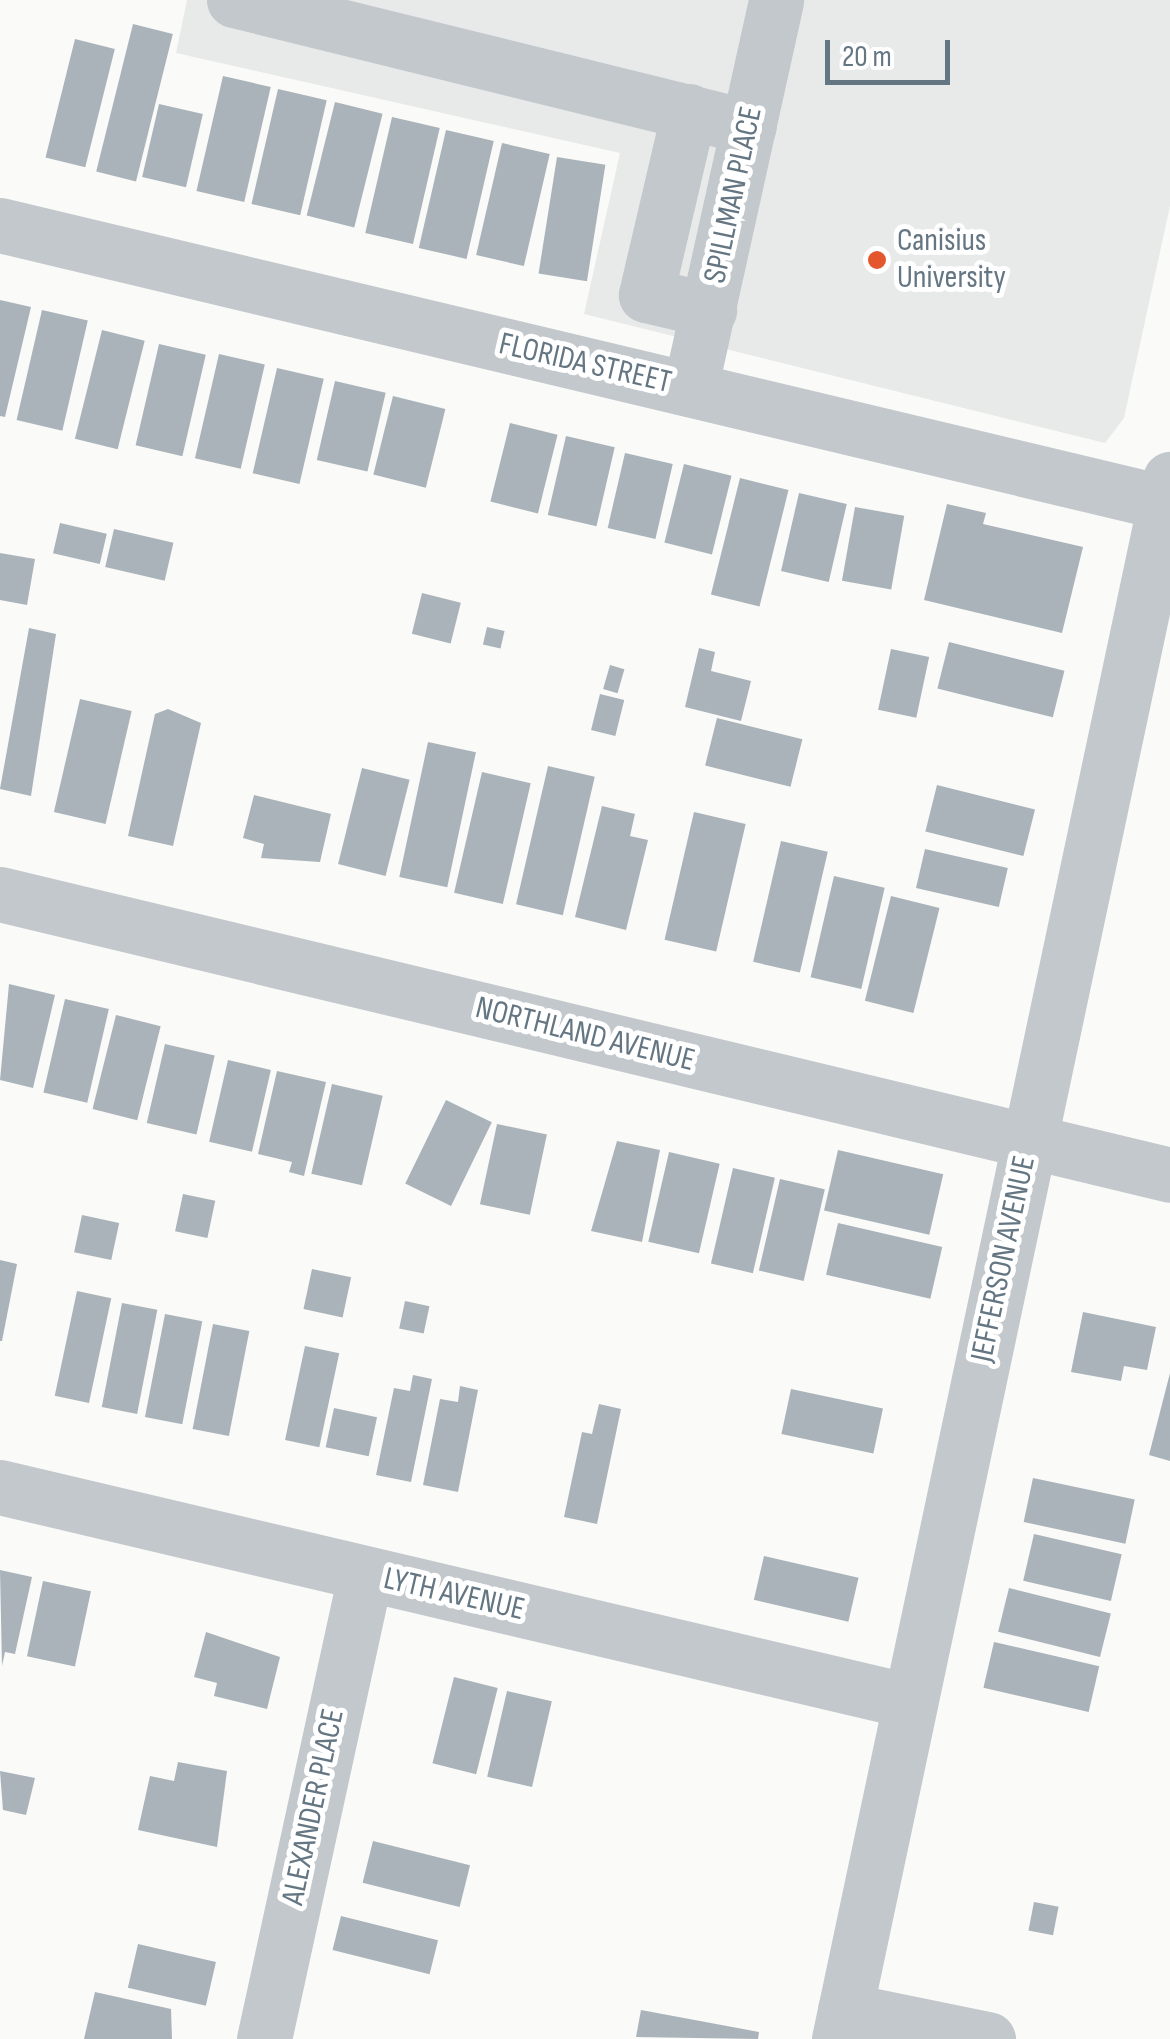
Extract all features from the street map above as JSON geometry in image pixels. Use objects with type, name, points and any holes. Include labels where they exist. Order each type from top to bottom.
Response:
[{"type":"street","points":[[234,0],[749,127]]},
{"type":"street","name":"SPILLMAN PLACE","points":[[690,389],[776,0]]},
{"type":"street","points":[[690,111],[646,295],[709,310]]},
{"type":"street","name":"FLORIDA STREET","points":[[0,225],[690,389],[1168,496]]},
{"type":"street","name":"JEFFERSON AVENUE","points":[[842,2024],[1168,496]]},
{"type":"street","name":"NORTHLAND AVENUE","points":[[0,894],[1170,1176]]},
{"type":"street","name":"LYTH AVENUE","points":[[0,1487],[909,1702]]},
{"type":"street","name":"ALEXANDER PLACE","points":[[264,2039],[365,1574]]},
{"type":"street","points":[[842,2024],[988,2039]]},
{"type":"shaded area","name":"Canisius University","points":[[187,0],[1170,0],[1170,206],[1124,418],[1105,443],[584,314],[620,153],[176,53]]},
{"type":"building","points":[[133,24],[173,34],[136,181],[96,171]]},
{"type":"building","points":[[75,39],[115,49],[85,167],[45,157]]},
{"type":"building","points":[[223,76],[271,87],[244,202],[196,191]]},
{"type":"building","points":[[278,89],[327,100],[300,215],[251,204]]},
{"type":"building","points":[[335,102],[383,114],[354,227],[307,216]]},
{"type":"building","points":[[159,104],[203,114],[186,187],[142,177]]},
{"type":"building","points":[[392,117],[440,128],[413,244],[365,233]]},
{"type":"building","points":[[446,130],[494,141],[467,259],[419,248]]},
{"type":"building","points":[[502,143],[550,154],[524,266],[476,255]]},
{"type":"building","points":[[557,157],[605,165],[587,281],[539,274]]},
{"type":"building","points":[[0,300],[31,307],[5,417],[0,416]]},
{"type":"building","points":[[42,310],[88,321],[62,431],[17,420]]},
{"type":"building","points":[[102,330],[145,341],[118,449],[75,439]]},
{"type":"building","points":[[159,344],[206,355],[182,456],[136,445]]},
{"type":"building","points":[[219,354],[265,365],[241,469],[195,458]]},
{"type":"building","points":[[277,368],[324,379],[299,484],[253,473]]},
{"type":"building","points":[[335,381],[386,393],[367,472],[317,460]]},
{"type":"building","points":[[393,396],[445,409],[426,488],[373,475]]},
{"type":"building","points":[[510,423],[558,435],[538,513],[490,502]]},
{"type":"building","points":[[566,436],[615,447],[596,526],[548,515]]},
{"type":"building","points":[[625,453],[673,464],[655,539],[608,528]]},
{"type":"building","points":[[684,464],[732,476],[712,554],[664,543]]},
{"type":"building","points":[[740,478],[789,490],[759,607],[711,594]]},
{"type":"building","points":[[799,493],[847,504],[829,582],[781,571]]},
{"type":"building","points":[[947,504],[986,513],[983,524],[1083,547],[1062,633],[924,600]]},
{"type":"building","points":[[855,507],[904,516],[891,590],[842,581]]},
{"type":"building","points":[[60,523],[107,534],[100,564],[53,553]]},
{"type":"building","points":[[114,529],[173,543],[165,581],[105,567]]},
{"type":"building","points":[[0,553],[35,559],[27,605],[0,600]]},
{"type":"building","points":[[422,593],[461,603],[451,643],[412,634]]},
{"type":"building","points":[[487,627],[505,631],[500,649],[483,645]]},
{"type":"building","points":[[29,628],[56,634],[31,796],[0,789]]},
{"type":"building","points":[[949,642],[1064,671],[1053,717],[937,689]]},
{"type":"building","points":[[699,648],[715,652],[711,671],[751,681],[741,721],[685,707]]},
{"type":"building","points":[[891,649],[929,657],[916,718],[878,710]]},
{"type":"building","points":[[610,665],[624,669],[618,693],[603,689]]},
{"type":"building","points":[[600,694],[624,700],[615,736],[591,730]]},
{"type":"building","points":[[80,699],[132,711],[106,824],[54,812]]},
{"type":"building","points":[[168,709],[201,723],[173,846],[128,836],[155,714]]},
{"type":"building","points":[[717,718],[802,739],[791,787],[705,766]]},
{"type":"building","points":[[428,742],[476,752],[447,887],[399,877]]},
{"type":"building","points":[[548,766],[595,777],[563,915],[516,904]]},
{"type":"building","points":[[362,768],[410,780],[386,876],[338,864]]},
{"type":"building","points":[[482,772],[531,783],[503,904],[454,893]]},
{"type":"building","points":[[937,785],[1035,809],[1023,856],[925,832]]},
{"type":"building","points":[[254,795],[331,814],[320,862],[261,858],[264,844],[243,838]]},
{"type":"building","points":[[602,806],[635,814],[630,836],[648,840],[626,930],[575,917]]},
{"type":"building","points":[[694,812],[746,824],[716,952],[665,940]]},
{"type":"building","points":[[781,841],[828,852],[800,973],[753,962]]},
{"type":"building","points":[[925,849],[1008,868],[999,907],[916,888]]},
{"type":"building","points":[[834,876],[885,888],[861,989],[811,977]]},
{"type":"building","points":[[891,896],[940,908],[913,1013],[865,1001]]},
{"type":"building","points":[[9,984],[55,995],[33,1088],[0,1080]]},
{"type":"building","points":[[65,999],[109,1009],[87,1103],[43,1093]]},
{"type":"building","points":[[116,1015],[161,1026],[137,1120],[93,1109]]},
{"type":"building","points":[[165,1044],[215,1055],[196,1134],[147,1123]]},
{"type":"building","points":[[228,1060],[271,1070],[252,1152],[209,1142]]},
{"type":"building","points":[[277,1071],[326,1082],[304,1176],[289,1172],[292,1162],[258,1154]]},
{"type":"building","points":[[332,1084],[383,1096],[362,1185],[311,1174]]},
{"type":"building","points":[[446,1100],[492,1122],[451,1206],[405,1184]]},
{"type":"building","points":[[497,1124],[547,1135],[530,1215],[480,1204]]},
{"type":"building","points":[[617,1141],[660,1150],[642,1242],[591,1231]]},
{"type":"building","points":[[838,1150],[943,1174],[929,1235],[824,1210]]},
{"type":"building","points":[[669,1152],[720,1164],[699,1253],[648,1242]]},
{"type":"building","points":[[733,1168],[775,1178],[753,1273],[711,1263]]},
{"type":"building","points":[[780,1179],[825,1189],[804,1281],[759,1271]]},
{"type":"building","points":[[183,1194],[215,1201],[207,1238],[175,1231]]},
{"type":"building","points":[[82,1215],[119,1223],[111,1260],[74,1252]]},
{"type":"building","points":[[838,1223],[942,1247],[930,1299],[826,1275]]},
{"type":"building","points":[[0,1260],[17,1264],[2,1341],[0,1341]]},
{"type":"building","points":[[312,1269],[351,1277],[343,1317],[303,1309]]},
{"type":"building","points":[[77,1291],[111,1298],[89,1403],[55,1396]]},
{"type":"building","points":[[405,1301],[429,1306],[424,1334],[399,1328]]},
{"type":"building","points":[[122,1303],[157,1310],[137,1414],[102,1407]]},
{"type":"building","points":[[1083,1312],[1156,1327],[1147,1370],[1124,1366],[1121,1381],[1071,1372]]},
{"type":"building","points":[[165,1314],[202,1321],[182,1424],[145,1417]]},
{"type":"building","points":[[213,1324],[249,1331],[229,1436],[193,1429]]},
{"type":"building","points":[[305,1346],[339,1353],[319,1447],[285,1440]]},
{"type":"building","points":[[1170,1373],[1170,1461],[1149,1455]]},
{"type":"building","points":[[413,1375],[432,1379],[411,1482],[376,1475],[394,1388],[410,1391]]},
{"type":"building","points":[[460,1386],[478,1390],[458,1492],[423,1485],[440,1399],[458,1402]]},
{"type":"building","points":[[791,1389],[883,1409],[873,1454],[781,1434]]},
{"type":"building","points":[[599,1404],[621,1409],[597,1524],[564,1517],[582,1432],[592,1434]]},
{"type":"building","points":[[334,1408],[377,1417],[369,1456],[326,1447]]},
{"type":"building","points":[[1033,1478],[1135,1500],[1125,1544],[1024,1522]]},
{"type":"building","points":[[1034,1534],[1122,1554],[1111,1601],[1023,1581]]},
{"type":"building","points":[[764,1556],[859,1578],[848,1622],[754,1600]]},
{"type":"building","points":[[0,1570],[32,1577],[15,1654],[5,1652],[2,1666]]},
{"type":"building","points":[[43,1581],[91,1591],[75,1667],[27,1656]]},
{"type":"building","points":[[1009,1588],[1111,1613],[1100,1657],[998,1632]]},
{"type":"building","points":[[206,1632],[280,1657],[267,1709],[214,1696],[217,1683],[194,1677]]},
{"type":"building","points":[[994,1642],[1099,1666],[1089,1712],[983,1688]]},
{"type":"building","points":[[454,1677],[498,1688],[476,1774],[432,1763]]},
{"type":"building","points":[[507,1691],[552,1701],[532,1787],[487,1777]]},
{"type":"building","points":[[178,1762],[227,1771],[217,1847],[138,1830],[150,1776],[174,1781]]},
{"type":"building","points":[[0,1771],[35,1778],[26,1815],[3,1810]]},
{"type":"building","points":[[373,1841],[470,1865],[460,1907],[363,1883]]},
{"type":"building","points":[[1034,1902],[1059,1907],[1053,1935],[1028,1930]]},
{"type":"building","points":[[341,1916],[438,1940],[430,1974],[333,1950]]},
{"type":"building","points":[[138,1944],[216,1962],[206,2006],[128,1988]]},
{"type":"building","points":[[95,1992],[171,2009],[172,2039],[84,2039]]},
{"type":"building","points":[[641,2010],[759,2032],[758,2039],[636,2037]]},
{"type":"place","name":"Canisius University","points":[[877,260]]}]
